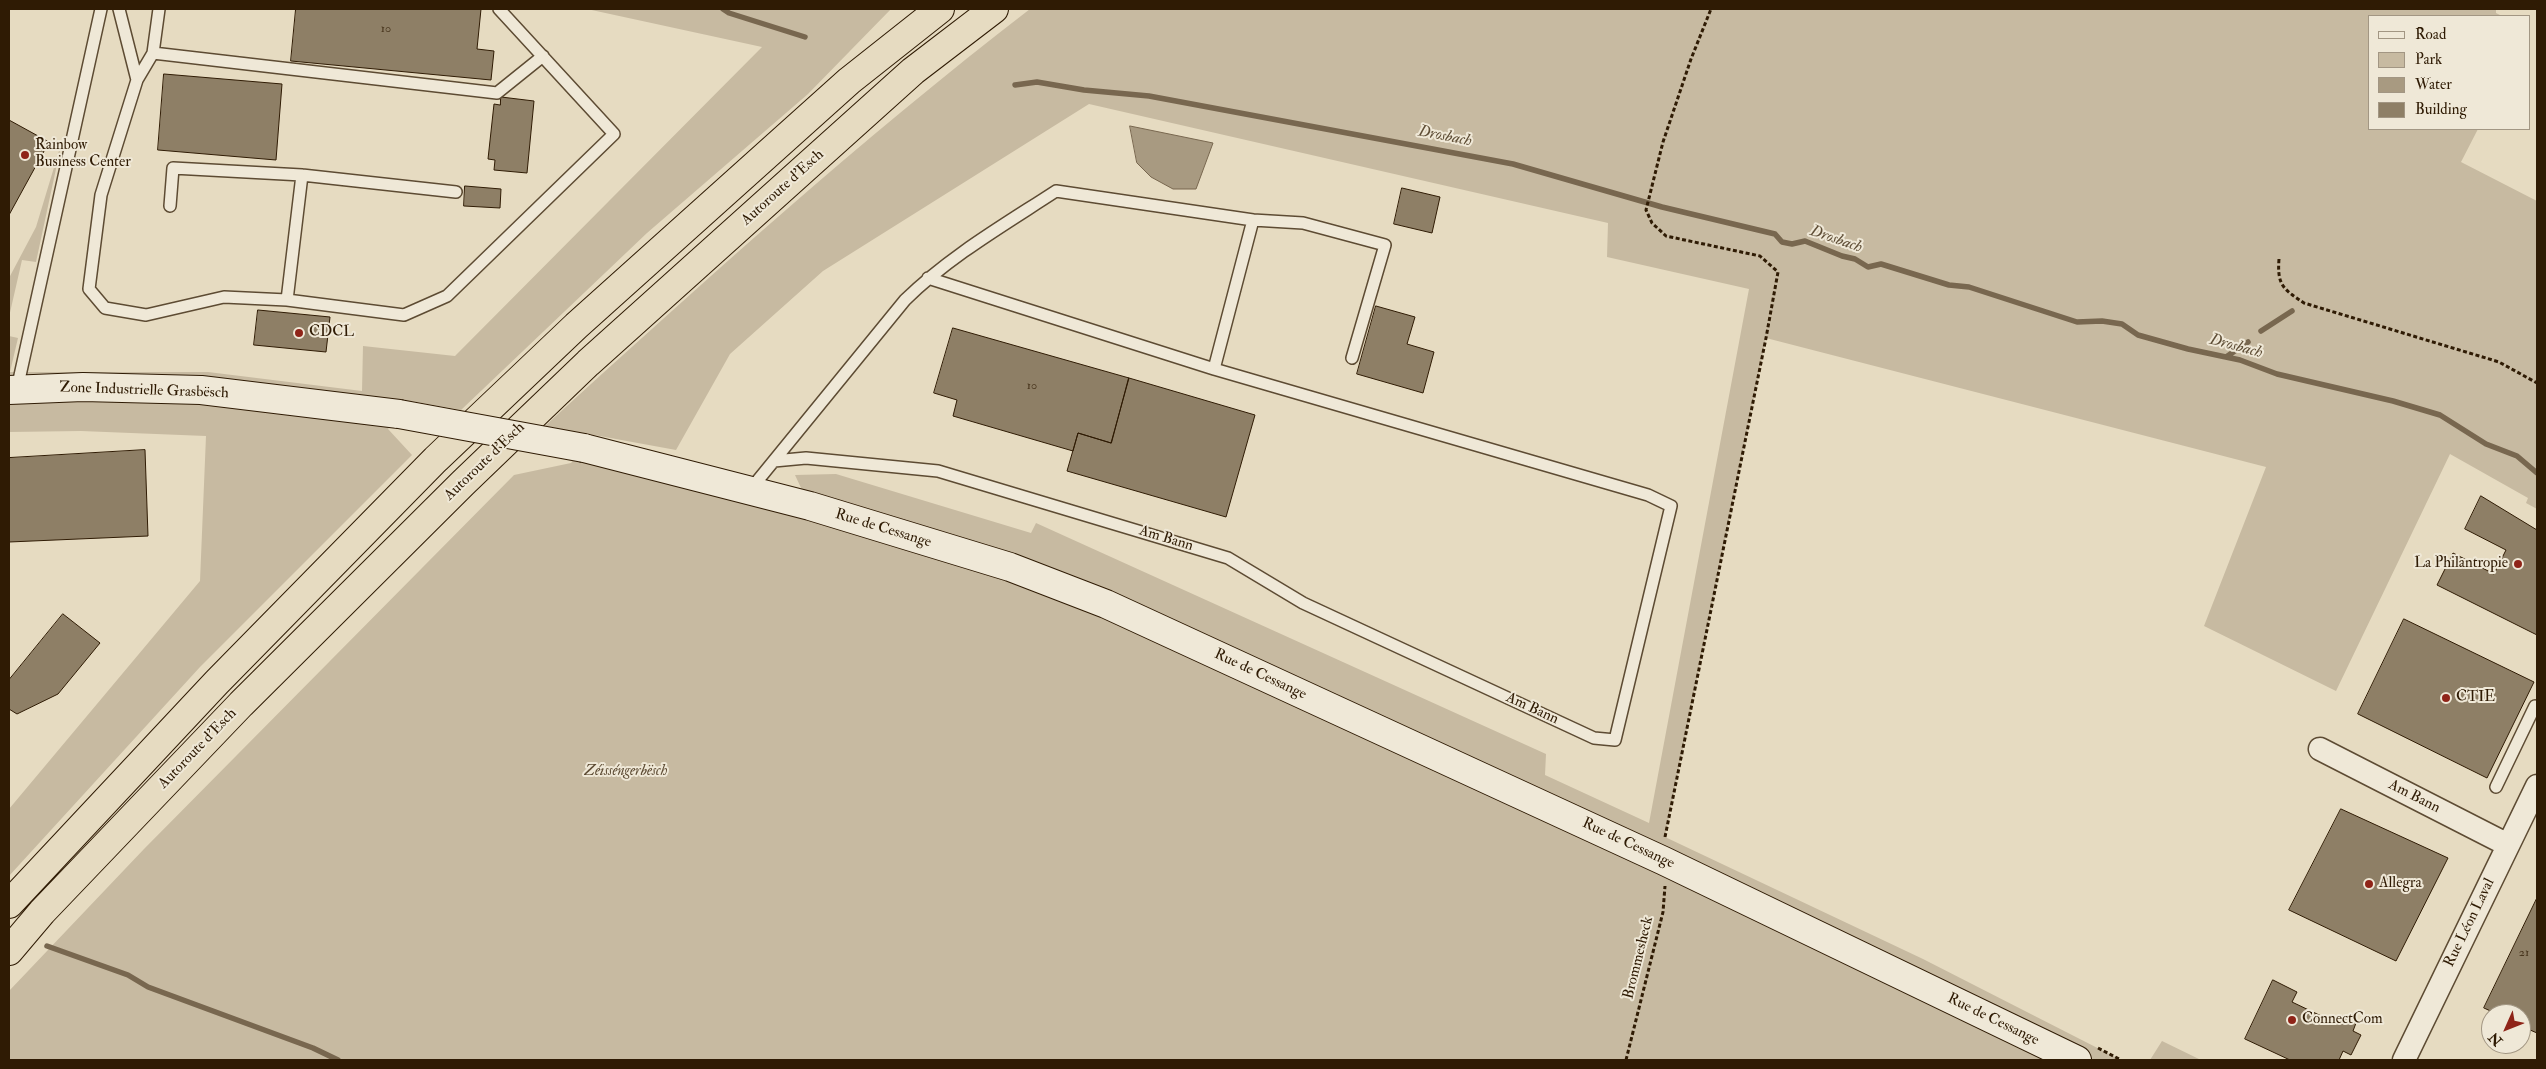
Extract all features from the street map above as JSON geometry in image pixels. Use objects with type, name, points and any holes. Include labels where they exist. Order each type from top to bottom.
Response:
[{"type":"highway","points":[[890,48],[926,9]]},
{"type":"highway","points":[[9,904],[211,689],[436,459],[576,326],[849,81],[940,9]]},
{"type":"highway","name":"Autoroute d'Esch","points":[[9,951],[42,912],[241,704],[463,482],[588,363],[913,71],[994,9]]},
{"type":"main road","name":"Zone Industrielle Grasbësch","points":[[13,390],[83,387],[201,390],[399,414]]},
{"type":"main road","name":"Rue de Cessange","points":[[399,414],[584,448],[750,490],[1010,567],[1106,604],[1664,852],[2077,1060]]},
{"type":"street","name":"Am Bann","points":[[2320,749],[2508,845]]},
{"type":"street","name":"Rue Léon Laval","points":[[2404,1060],[2537,786]]},
{"type":"lane","points":[[13,390],[101,9]]},
{"type":"lane","points":[[120,9],[137,80]]},
{"type":"lane","points":[[159,9],[153,53],[137,80],[101,195],[89,289],[105,308],[146,314],[224,297],[287,300],[404,315],[447,296],[614,134],[499,9]]},
{"type":"lane","points":[[153,53],[497,94],[542,56]]},
{"type":"lane","points":[[170,206],[173,168],[302,175],[456,192]]},
{"type":"lane","points":[[287,300],[302,175]]},
{"type":"lane","points":[[750,490],[905,300],[928,278],[956,256],[1056,191],[1253,220],[1303,223],[1385,245],[1352,358]]},
{"type":"lane","points":[[1214,369],[1253,220]]},
{"type":"lane","name":"Am Bann","points":[[774,461],[806,458],[938,471],[1228,558],[1303,603],[1594,738],[1614,740],[1671,506],[1648,495],[1214,369],[928,278]]},
{"type":"lane","points":[[2496,787],[2535,706],[2537,707]]},
{"type":"path","name":"Brommesheck","points":[[1626,1060],[1663,912],[1664,852],[1778,272],[1760,256],[1666,236],[1652,224],[1646,210],[1663,142],[1691,59],[1712,9]]},
{"type":"path","points":[[2279,259],[2278,278],[2286,291],[2304,303],[2499,362],[2537,383]]},
{"type":"green space","points":[[587,9],[891,9],[808,94],[647,233],[461,410],[411,401],[388,429],[412,455],[200,667],[9,876],[9,809],[200,581],[206,436],[81,431],[9,432],[9,336],[18,338],[10,372],[208,372],[362,391],[363,346],[455,356],[762,47]]},
{"type":"green space","name":"Zéisséngerbësch","points":[[1030,9],[2496,9],[2496,13],[2500,15],[2368,15],[2368,130],[2477,130],[2461,162],[2537,201],[2537,509],[2526,503],[2528,498],[2450,454],[2336,691],[2204,626],[2266,467],[1766,338],[1665,837],[1923,959],[2121,1060],[9,1060],[9,991],[144,849],[514,475],[571,463],[584,448],[809,505],[795,475],[836,474],[1031,533],[1036,523],[1546,754],[1545,775],[1649,823],[1749,289],[1607,257],[1608,223],[1089,104],[823,271],[730,354],[676,450],[545,426],[783,212],[967,58]]},
{"type":"green space","points":[[62,141],[36,262],[22,260],[9,317],[9,278],[36,227]]},
{"type":"green space","points":[[2162,1041],[2201,1060],[2150,1060]]},
{"type":"water","points":[[1130,126],[1213,143],[1196,189],[1173,189],[1151,177],[1137,163]]},
{"type":"building","points":[[296,9],[481,9],[477,49],[494,51],[491,80],[291,61]]},
{"type":"building","points":[[164,74],[282,84],[276,160],[158,150]]},
{"type":"building","points":[[501,97],[534,101],[527,173],[494,170],[495,160],[488,159],[494,104],[500,105]]},
{"type":"building","name":"Rainbow Business Center","points":[[9,120],[49,142],[9,215]]},
{"type":"building","points":[[465,186],[501,189],[500,208],[464,206]]},
{"type":"building","points":[[1402,188],[1440,197],[1432,233],[1394,224]]},
{"type":"building","points":[[1376,306],[1415,317],[1407,344],[1434,352],[1423,393],[1357,374]]},
{"type":"building","points":[[258,310],[330,317],[326,352],[254,345]]},
{"type":"building","points":[[953,328],[1129,378],[1111,443],[1078,433],[1073,451],[953,416],[957,400],[934,393]]},
{"type":"building","points":[[1129,378],[1255,415],[1226,517],[1067,471],[1078,433],[1111,443]]},
{"type":"building","points":[[145,450],[148,536],[9,542],[9,458]]},
{"type":"building","name":"La Philantropie","points":[[2481,496],[2537,530],[2537,635],[2437,585],[2453,553],[2494,574],[2506,550],[2465,529]]},
{"type":"building","points":[[63,614],[100,643],[58,694],[17,714],[9,709],[9,680]]},
{"type":"building","name":"CTIE","points":[[2404,619],[2534,682],[2487,778],[2358,714]]},
{"type":"building","name":"Allegra","points":[[2341,809],[2448,858],[2396,961],[2289,910]]},
{"type":"building","points":[[2537,898],[2537,1033],[2531,1030],[2531,1004],[2486,1004]]},
{"type":"building","name":"ConnectCom","points":[[2273,980],[2297,992],[2292,1002],[2338,1024],[2342,1016],[2356,1023],[2353,1031],[2361,1035],[2351,1055],[2343,1051],[2339,1060],[2290,1060],[2245,1039]]},
{"type":"waterway","name":"Drosbach","points":[[723,9],[729,13],[805,37]]},
{"type":"waterway","name":"Drosbach","points":[[1015,85],[1037,82],[1084,90],[1149,96],[1513,164],[1662,207],[1775,234],[1782,242],[1792,244],[1805,241],[1842,256],[1855,259],[1868,267],[1881,264],[1949,285],[1969,287],[2077,322],[2102,321],[2122,324],[2138,335],[2188,349],[2240,360],[2277,374],[2393,401],[2440,415],[2486,444],[2517,456],[2537,473]]},
{"type":"waterway","points":[[2261,331],[2292,311]]},
{"type":"waterway","points":[[2226,357],[2248,342]]},
{"type":"waterway","points":[[47,946],[128,975],[148,987],[313,1048],[338,1060]]},
{"type":"place","name":"Rainbow Business Center","points":[[25,155]]},
{"type":"place","name":"CDCL","points":[[299,333]]},
{"type":"place","name":"La Philantropie","points":[[2518,564]]},
{"type":"place","name":"CTIE","points":[[2446,698]]},
{"type":"place","name":"Allegra","points":[[2369,884]]},
{"type":"place","name":"ConnectCom","points":[[2292,1020]]}]
